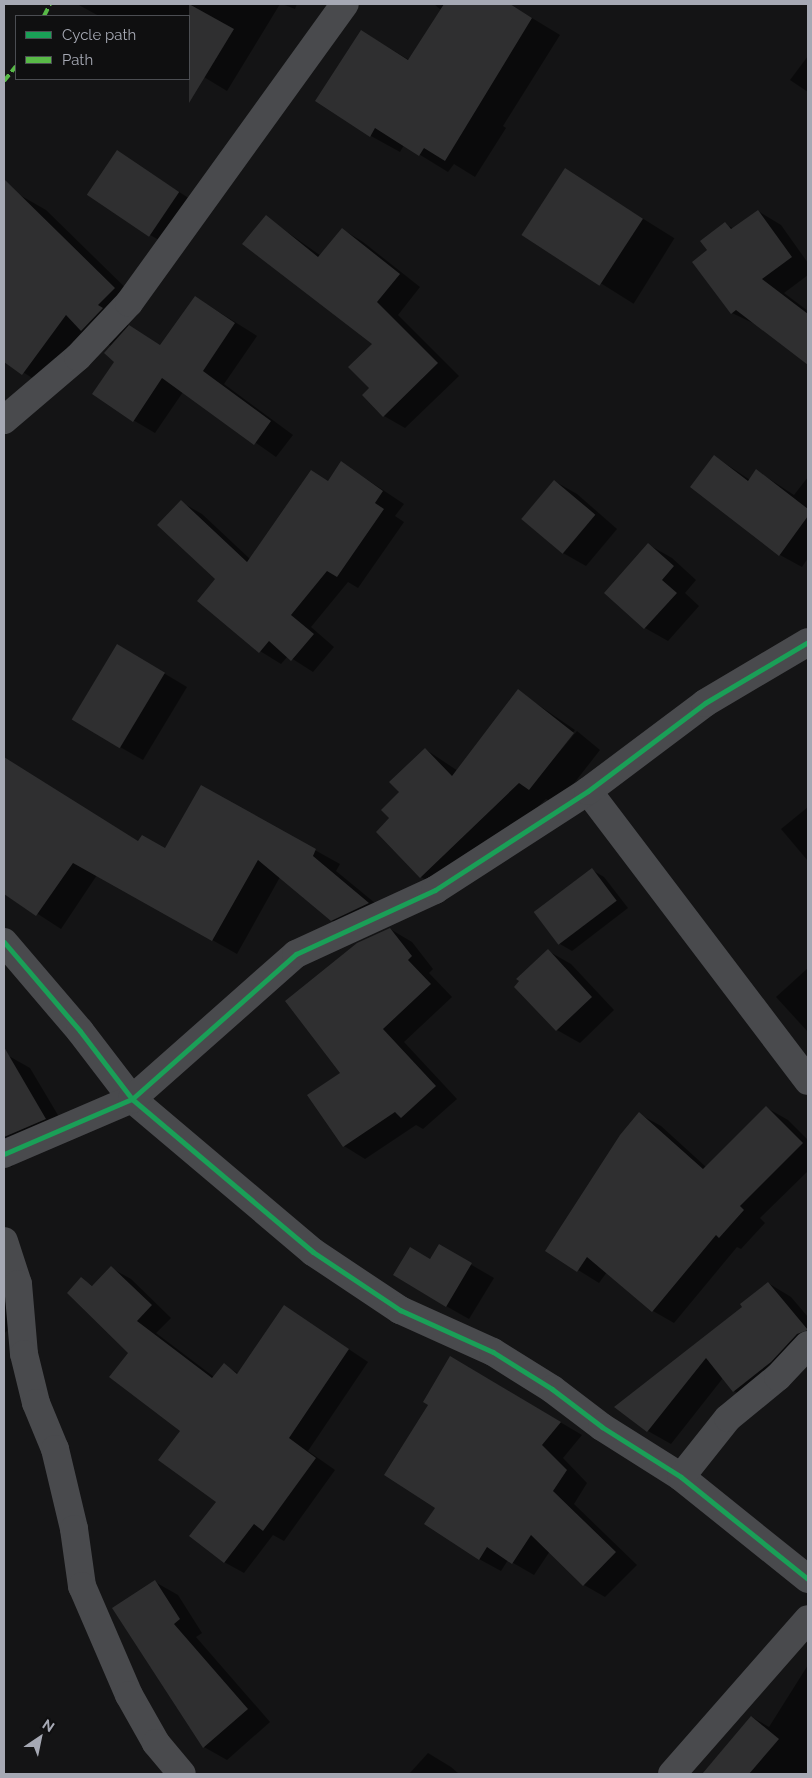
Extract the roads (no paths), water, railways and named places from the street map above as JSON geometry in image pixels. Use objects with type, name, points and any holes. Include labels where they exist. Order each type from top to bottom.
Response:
[{"type":"street","points":[[4,420],[78,356],[129,303],[345,4]]},
{"type":"street","points":[[4,1154],[132,1099],[296,954],[435,890],[588,791],[705,704],[808,642]]},
{"type":"street","points":[[588,791],[808,1081]]},
{"type":"street","points":[[4,942],[80,1031],[132,1099],[313,1252],[400,1310],[493,1352],[681,1477],[808,1579]]},
{"type":"street","points":[[4,1241],[18,1284],[24,1354],[36,1403],[55,1449],[74,1529],[82,1586],[129,1695],[156,1743],[182,1774]]},
{"type":"street","points":[[681,1477],[728,1418],[778,1378],[808,1345]]},
{"type":"street","points":[[672,1774],[808,1619]]}]
